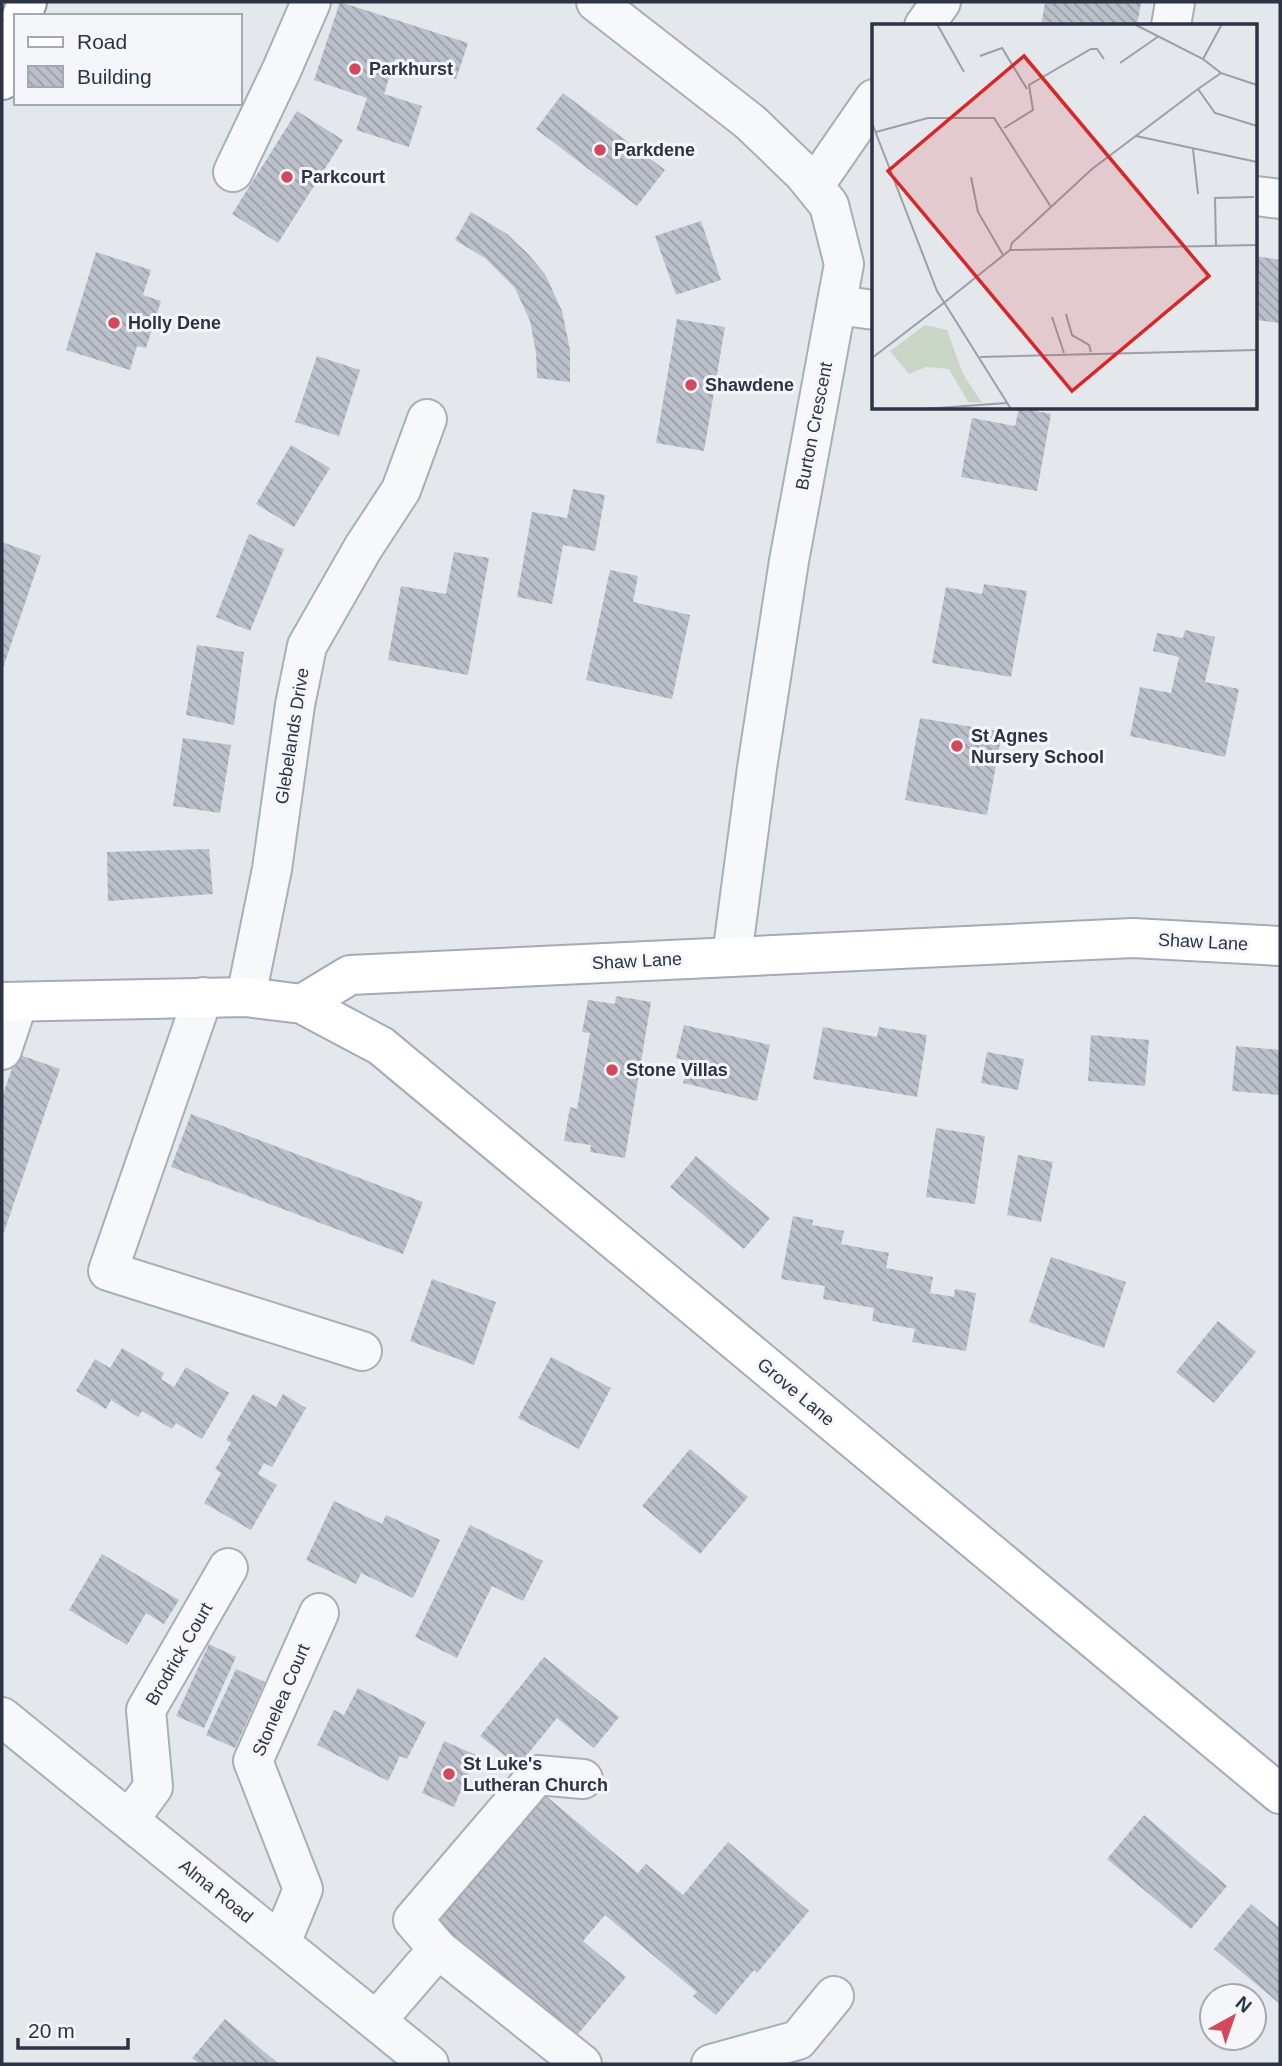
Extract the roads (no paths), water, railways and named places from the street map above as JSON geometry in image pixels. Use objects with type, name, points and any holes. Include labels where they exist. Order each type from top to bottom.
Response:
[{"type":"main road","points":[[2,80],[14,42]]},
{"type":"main road","name":"Shaw Lane","points":[[302,1004],[350,975],[1133,938],[1280,946]]},
{"type":"main road","points":[[10,1002],[246,997],[302,1004]]},
{"type":"main road","name":"Grove Lane","points":[[302,1004],[381,1046],[1280,1794]]},
{"type":"street","points":[[233,172],[311,2]]},
{"type":"street","name":"Burton Crescent","points":[[596,2],[750,122],[814,186],[829,205],[844,264],[789,561],[757,768],[732,956]]},
{"type":"street","points":[[925,24],[941,2]]},
{"type":"street","points":[[1171,24],[1175,2]]},
{"type":"street","points":[[814,186],[872,102]]},
{"type":"street","points":[[1258,196],[1280,200]]},
{"type":"street","points":[[837,305],[872,310]]},
{"type":"street","name":"Glebelands Drive","points":[[246,997],[272,869],[295,705],[307,646],[363,548],[401,490],[427,419]]},
{"type":"street","points":[[203,997],[108,1271],[362,1351]]},
{"type":"street","points":[[2,1051],[10,1002]]},
{"type":"street","name":"Brodrick Court","points":[[128,1820],[153,1787],[146,1710],[228,1568]]},
{"type":"street","name":"Stonelea Court","points":[[281,1944],[303,1889],[253,1761],[319,1613]]},
{"type":"street","name":"Alma Road","points":[[2,1717],[429,2064]]},
{"type":"street","points":[[582,2064],[438,1949],[413,1920],[537,1775],[583,1779]]},
{"type":"street","points":[[376,2021],[438,1949]]},
{"type":"street","points":[[711,2064],[798,2040],[834,1996]]},
{"type":"place","name":"Parkhurst","points":[[355,69]]},
{"type":"place","name":"Parkdene","points":[[600,150]]},
{"type":"place","name":"Parkcourt","points":[[287,177]]},
{"type":"place","name":"Holly Dene","points":[[114,323]]},
{"type":"place","name":"Shawdene","points":[[691,385]]},
{"type":"place","name":"St Agnes Nursery School","points":[[957,746]]},
{"type":"place","name":"Stone Villas","points":[[612,1070]]},
{"type":"place","name":"St Luke's Lutheran Church","points":[[449,1774]]}]
